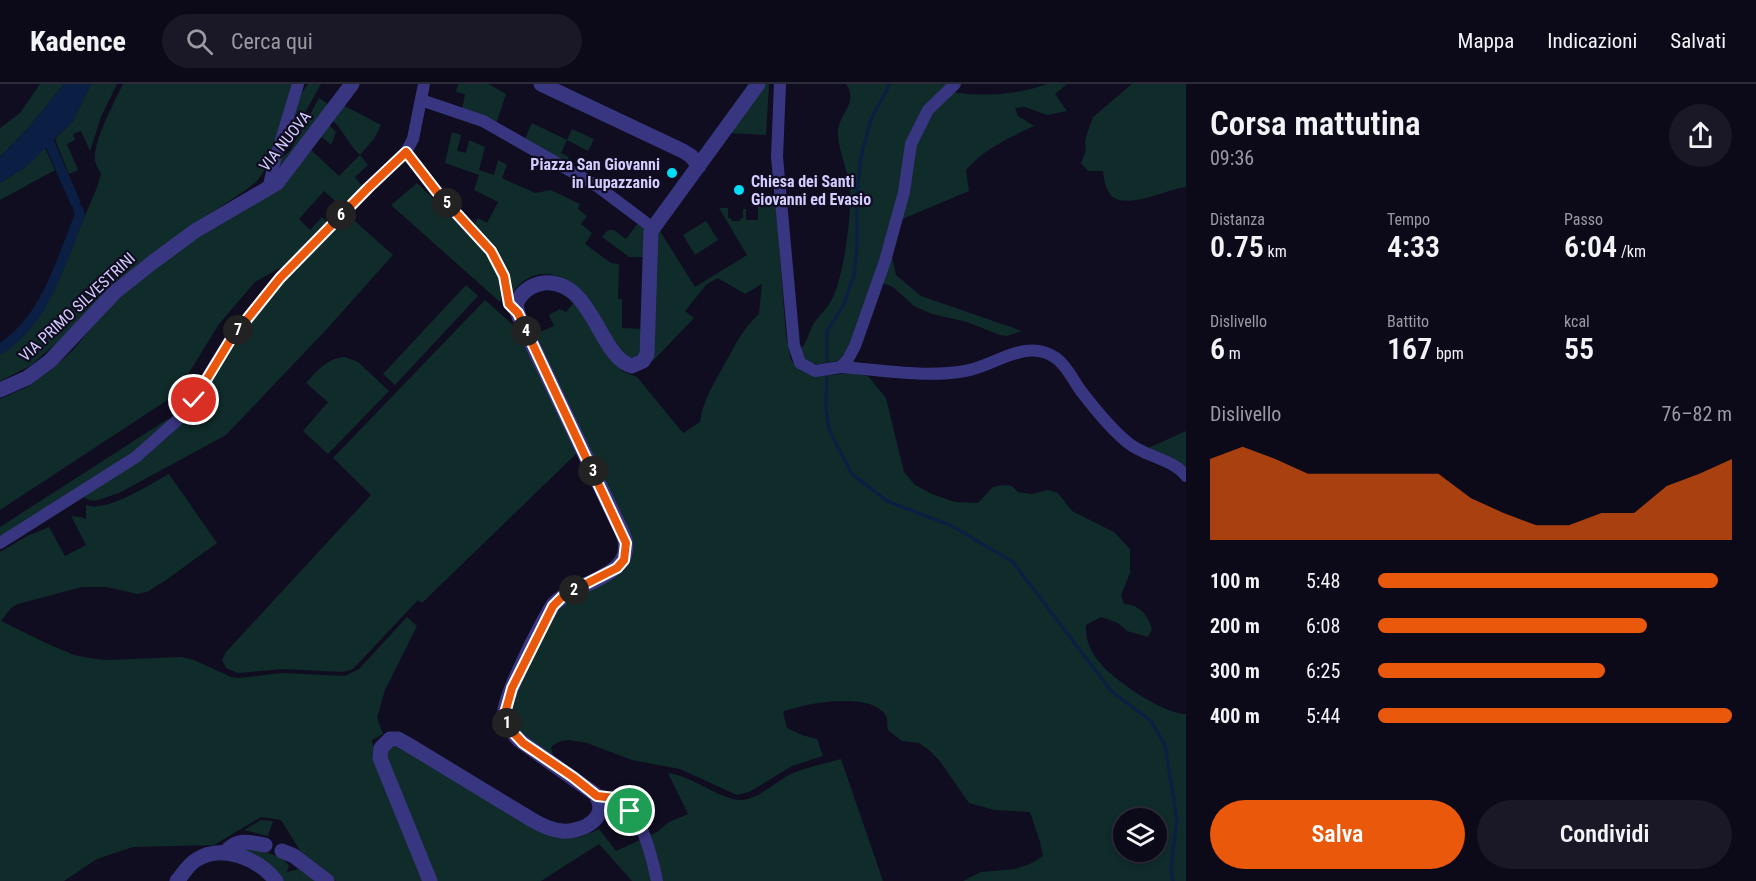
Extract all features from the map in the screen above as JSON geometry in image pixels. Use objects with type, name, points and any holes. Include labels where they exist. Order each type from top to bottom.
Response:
[{"type":"street","name":"VIA NUOVA","points":[[268,189],[298,84]]},
{"type":"street","name":"VIA NUOVA","points":[[268,189],[287,172],[352,84]]},
{"type":"street","points":[[0,543],[132,460],[156,440],[190,405],[231,339],[280,278],[406,152],[413,139],[424,84]]},
{"type":"street","points":[[541,84],[683,151],[691,156],[699,166]]},
{"type":"street","points":[[518,313],[517,301],[526,291],[536,285],[546,283],[563,286],[580,300],[620,360],[629,366],[641,363],[647,354],[653,228],[758,84]]},
{"type":"street","points":[[780,84],[777,157],[794,345],[800,363],[812,370],[839,368],[939,374],[974,369],[1026,350],[1045,353],[1063,365],[1082,392],[1127,442],[1138,450],[1179,469],[1186,476]]},
{"type":"street","points":[[839,368],[848,360],[855,346],[885,261],[904,192],[911,144],[928,110],[955,84]]},
{"type":"street","points":[[421,100],[483,121],[597,186],[653,228]]},
{"type":"street","points":[[406,152],[429,182],[491,251],[504,276],[509,304],[518,313],[622,534],[626,549],[624,560],[617,568],[564,595],[553,606],[511,692],[506,708],[510,729],[519,740],[582,783],[597,796],[618,800],[634,816],[650,849],[657,881]]},
{"type":"street","name":"VIA PRIMO SILVESTRINI","points":[[0,390],[27,378],[50,361],[114,293],[153,262],[195,231],[268,189]]},
{"type":"street","points":[[430,881],[380,758],[381,748],[387,740],[396,738],[534,821],[555,830],[572,831],[591,824],[600,810],[597,796]]},
{"type":"street","points":[[225,853],[231,845],[240,842],[265,845]]},
{"type":"street","points":[[282,851],[294,856],[327,881]]},
{"type":"street","points":[[177,881],[197,859],[225,853],[255,861],[276,881]]},
{"type":"green space","points":[[40,84],[64,84],[30,126],[0,157],[0,128],[20,113]]},
{"type":"green space","points":[[91,84],[117,84],[101,117],[90,151],[81,131],[73,134],[75,140],[67,144],[78,170],[69,174],[55,139],[73,121]]},
{"type":"green space","points":[[123,84],[294,84],[273,153],[257,181],[200,220],[30,366],[0,381],[0,353],[26,332],[46,306],[96,190],[101,174],[95,161],[97,144]]},
{"type":"green space","points":[[308,84],[321,84],[283,152],[298,98]]},
{"type":"green space","points":[[458,84],[489,84],[506,94],[496,124],[462,109],[465,94],[456,92]]},
{"type":"green space","points":[[765,84],[769,84],[766,135],[730,133]]},
{"type":"green space","points":[[846,84],[949,84],[934,97],[900,184],[881,263],[853,344],[838,361],[810,363],[799,351],[814,323],[829,304],[837,287],[848,228],[850,188],[838,135],[840,121],[850,98],[850,91]]},
{"type":"green space","points":[[1047,84],[1067,84],[1055,94],[1067,111],[1047,115],[1025,107],[1015,108],[1018,116],[1034,126],[997,145],[966,170],[969,191],[900,220],[915,146],[928,119],[951,92],[999,94],[1024,91]]},
{"type":"green space","points":[[1132,84],[1186,84],[1186,187],[1125,201],[1116,199],[1110,194],[1103,171],[1088,171],[1081,163],[1093,117]]},
{"type":"green space","points":[[319,98],[331,106],[280,171],[279,160],[290,151]]},
{"type":"green space","points":[[341,104],[381,125],[374,139],[360,155],[331,119]]},
{"type":"green space","points":[[327,123],[336,132],[331,145],[322,137],[310,149],[339,176],[360,155],[368,165],[355,177],[362,186],[342,207],[324,191],[299,219],[310,230],[322,217],[327,222],[287,264],[255,282],[219,324],[187,376],[166,401],[0,510],[0,399],[27,387],[52,369],[72,351],[113,303],[186,245],[259,202]]},
{"type":"green space","points":[[532,123],[567,140],[561,153],[569,157],[566,163],[524,141]]},
{"type":"green space","points":[[572,129],[594,139],[588,151],[567,140]]},
{"type":"green space","points":[[452,132],[461,135],[457,151],[466,153],[469,140],[485,147],[479,170],[494,175],[498,160],[507,165],[502,178],[535,193],[551,190],[580,204],[578,209],[587,216],[581,224],[592,233],[585,244],[611,263],[619,264],[618,299],[622,299],[622,328],[643,329],[639,354],[633,358],[626,356],[565,279],[550,274],[536,275],[523,282],[512,294],[474,225],[478,218],[487,223],[498,202],[474,190],[479,175],[445,163]]},
{"type":"green space","points":[[45,148],[55,170],[0,200],[0,183],[27,166]]},
{"type":"green space","points":[[417,183],[457,222],[486,256],[502,288],[500,302],[391,205]]},
{"type":"green space","points":[[775,194],[786,335],[791,360],[797,368],[815,376],[855,373],[868,376],[886,398],[904,472],[915,485],[955,502],[978,503],[993,487],[1003,485],[1012,486],[1018,492],[1032,494],[1048,490],[1058,493],[1072,511],[1114,532],[1130,549],[1130,573],[1121,595],[1124,604],[1135,606],[1146,615],[1152,629],[1148,637],[1127,631],[1118,623],[1101,617],[1086,625],[1087,636],[1094,655],[1117,679],[1153,703],[1177,713],[1186,714],[1186,881],[963,881],[981,872],[1015,869],[1043,856],[1030,812],[994,810],[969,803],[939,760],[929,750],[919,743],[902,741],[888,730],[886,716],[879,708],[867,704],[837,701],[806,705],[783,712],[787,728],[817,739],[823,756],[792,766],[749,792],[737,795],[680,769],[632,760],[587,743],[561,741],[551,748],[554,758],[520,734],[511,714],[513,697],[555,612],[573,597],[626,568],[633,554],[632,542],[533,335],[554,326],[549,315],[560,309],[566,312],[575,301],[610,357],[622,371],[637,377],[683,433],[700,422],[706,400],[735,344],[759,314],[762,284],[745,294],[718,278],[707,284],[685,311],[694,318],[652,362],[655,235],[658,228],[695,287],[747,255],[719,208],[728,208],[728,218],[731,218],[731,221],[740,221],[743,218],[743,209],[746,209],[746,220],[758,220],[758,204],[762,204],[763,198],[769,198]]},
{"type":"green space","points":[[348,215],[393,255],[325,331],[226,435],[119,493],[95,501],[83,497],[145,457],[182,424],[242,334],[291,274]]},
{"type":"green space","points":[[706,221],[718,240],[695,255],[683,235]]},
{"type":"green space","points":[[638,223],[645,228],[644,257],[629,257],[602,237],[608,230],[614,230],[626,239]]},
{"type":"green space","points":[[891,252],[896,275],[921,296],[1022,331],[1007,336],[1000,335],[967,322],[932,314],[914,306],[893,287],[883,283]]},
{"type":"green space","points":[[466,285],[478,296],[395,385],[383,374]]},
{"type":"green space","points":[[485,300],[512,324],[522,340],[577,453],[422,603],[418,600],[353,669],[343,672],[284,669],[238,673],[226,668],[222,660],[226,652],[371,495],[333,458]]},
{"type":"green space","points":[[345,357],[358,362],[389,391],[328,454],[303,431],[328,402],[306,383],[328,363]]},
{"type":"green space","points":[[171,417],[158,432],[129,456],[0,537],[0,527]]},
{"type":"green space","points":[[1186,431],[1186,472],[1144,450]]},
{"type":"green space","points":[[169,474],[217,543],[147,592],[137,594],[107,587],[82,587],[18,604],[11,608],[1,621],[74,655],[105,660],[181,657],[239,678],[283,673],[345,676],[359,669],[407,617],[417,626],[385,690],[377,718],[383,734],[372,740],[377,762],[425,881],[336,881],[304,857],[281,820],[261,817],[214,845],[133,847],[97,859],[64,881],[0,881],[0,552],[27,536],[49,527],[65,556],[86,545],[71,516],[86,519],[86,505],[105,505],[116,501]]},
{"type":"green space","points":[[393,745],[570,838],[581,837],[599,829],[616,851],[642,839],[654,881],[632,881],[599,844],[541,881],[436,881],[385,758],[387,747]]},
{"type":"green space","points":[[841,759],[883,881],[661,881],[648,836],[669,822],[688,814],[668,773],[733,799],[741,800],[764,792],[791,774]]},
{"type":"green space","points":[[261,820],[273,821],[268,836],[244,830]]},
{"type":"green space","points":[[249,847],[280,857],[289,865],[287,872],[299,869],[316,881],[283,881],[239,848]]},
{"type":"water","points":[[64,84],[91,84],[73,121],[27,166],[0,183],[0,157],[30,126]]},
{"type":"waterway","points":[[827,365],[827,331],[844,304],[854,275],[857,245],[857,194],[861,157],[871,119],[890,84]]},
{"type":"waterway","points":[[50,144],[75,202]]},
{"type":"waterway","points":[[0,349],[16,337],[40,307],[58,271],[80,215],[78,209]]},
{"type":"waterway","points":[[827,371],[826,407],[829,430],[852,474],[887,501],[952,526],[1013,562],[1111,691],[1151,721],[1165,745],[1177,820],[1171,868],[1173,881]]},
{"type":"place","name":"Piazza San Giovanni in Lupazzanio","points":[[672,173]]},
{"type":"place","name":"Chiesa dei Santi Giovanni ed Evasio","points":[[739,190]]},
{"type":"route","points":[[194,400],[231,339],[280,278],[406,152],[437,192],[491,251],[506,282],[509,304],[518,313],[626,543],[624,560],[617,568],[564,595],[551,609],[509,696],[505,713],[508,725],[523,743],[597,796],[615,798],[630,811]]}]
